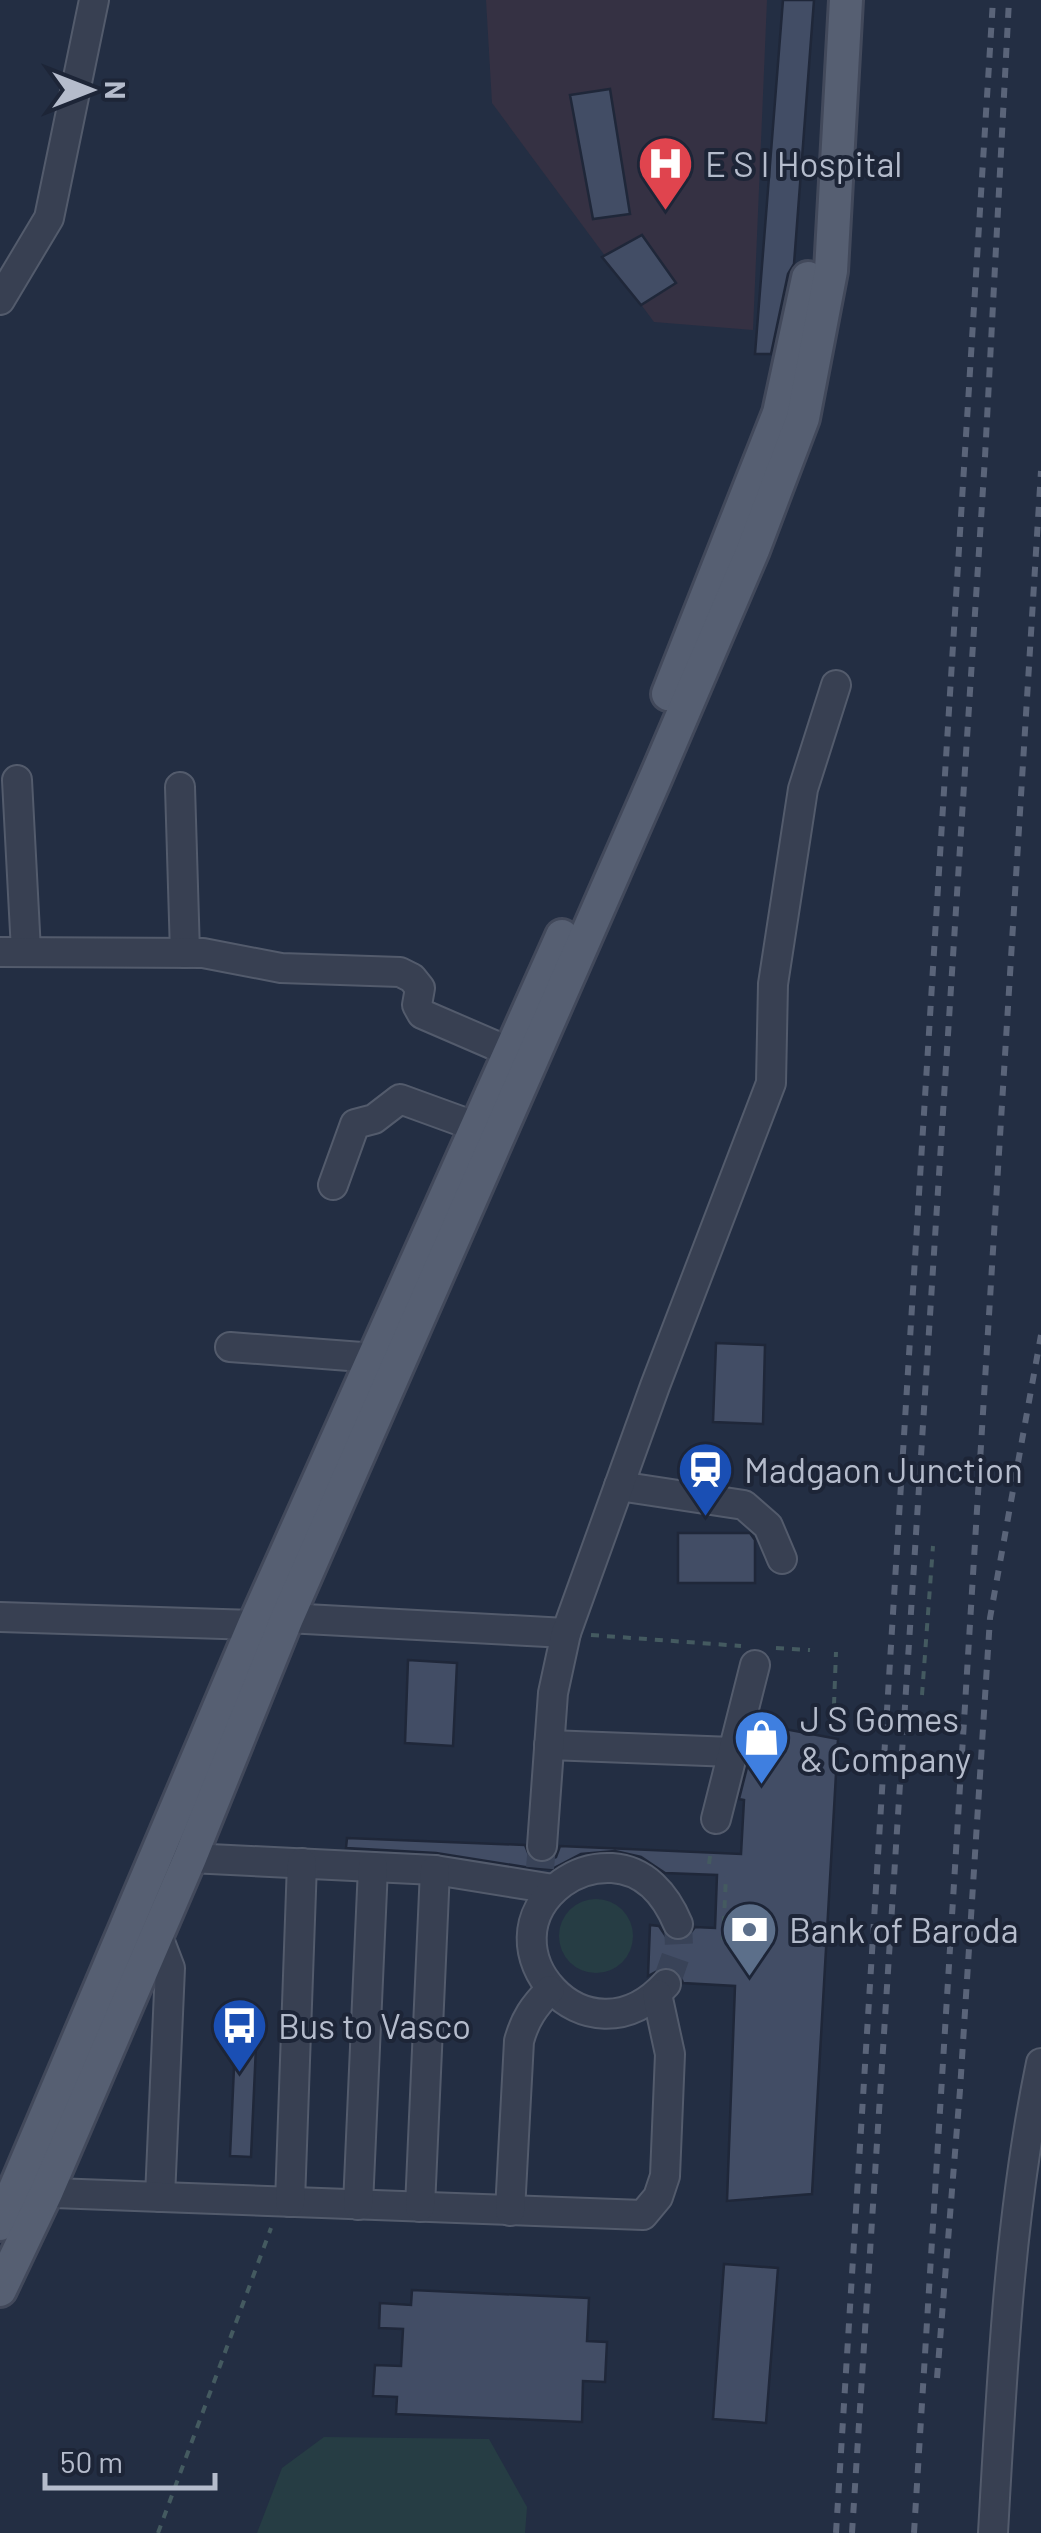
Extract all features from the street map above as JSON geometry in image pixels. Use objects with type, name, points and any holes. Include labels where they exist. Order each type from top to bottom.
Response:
[{"type":"main road","points":[[0,2290],[31,2192],[176,1853],[287,1618],[317,1518],[375,1358],[638,769],[779,413],[810,267],[826,0]]},
{"type":"main road","points":[[0,2224],[31,2192],[157,1934],[176,1853],[254,1626],[317,1518],[715,638],[803,418],[832,271],[846,0]]},
{"type":"street","points":[[0,300],[49,218],[94,0]]},
{"type":"street","points":[[31,2192],[643,2216],[658,2197],[665,2176],[670,2054],[661,1989],[638,2007],[615,2015],[591,2014],[569,2005],[550,1990],[538,1971],[532,1950],[545,1868],[553,1693],[566,1634],[771,1083],[773,984],[803,788],[836,685]]},
{"type":"street","points":[[17,780],[13,952],[203,952],[281,968],[400,972],[420,988],[417,1005],[422,1014],[510,1052]]},
{"type":"street","points":[[180,787],[184,952]]},
{"type":"street","points":[[333,1185],[356,1124],[374,1119],[396,1100],[477,1127]]},
{"type":"street","points":[[230,1347],[375,1358]]},
{"type":"street","points":[[619,1486],[744,1506],[768,1526],[782,1560]]},
{"type":"street","points":[[0,1617],[254,1626],[287,1618],[566,1634]]},
{"type":"street","points":[[716,1819],[755,1666]]},
{"type":"street","points":[[549,1745],[733,1752]]},
{"type":"street","points":[[176,1853],[435,1870],[545,1868],[582,1872],[616,1868],[637,1874],[656,1887],[670,1904],[678,1924]]},
{"type":"street","points":[[286,2202],[302,1864]]},
{"type":"street","points":[[358,2205],[373,1867]]},
{"type":"street","points":[[420,2207],[435,1870]]},
{"type":"street","points":[[157,1934],[170,1968],[160,2197]]},
{"type":"street","points":[[510,2211],[519,2041],[524,2023],[550,1990]]},
{"type":"street","points":[[993,2533],[1004,2340],[1024,2151],[1041,2064]]},
{"type":"path","points":[[922,1695],[933,1546]]},
{"type":"path","points":[[566,1634],[727,1645]]},
{"type":"path","points":[[834,1705],[836,1652]]},
{"type":"path","points":[[709,1864],[710,1849]]},
{"type":"path","points":[[723,1940],[726,1876]]},
{"type":"path","points":[[158,2533],[286,2202]]},
{"type":"shaded area","name":"E S I Hospital","points":[[486,0],[767,0],[753,330],[654,322],[492,103]]},
{"type":"shaded area","points":[[596,1899],[622,1910],[633,1936],[622,1962],[596,1973],[570,1962],[559,1936],[570,1910]]},
{"type":"shaded area","points":[[324,2437],[489,2439],[527,2507],[525,2533],[257,2533],[282,2468]]},
{"type":"building","points":[[783,0],[814,0],[794,264],[788,274],[771,354],[755,354]]},
{"type":"building","points":[[610,89],[630,214],[593,219],[570,95]]},
{"type":"building","points":[[642,235],[676,283],[641,305],[602,257]]},
{"type":"building","points":[[716,1343],[765,1345],[763,1424],[713,1422]]},
{"type":"building","points":[[678,1533],[750,1533],[755,1540],[755,1583],[678,1583]]},
{"type":"building","points":[[408,1660],[457,1663],[453,1746],[405,1743]]},
{"type":"building","points":[[758,1724],[838,1739],[812,2194],[727,2201],[735,1986],[683,1983],[679,1973],[665,1967],[648,1976],[650,1925],[659,1926],[667,1938],[677,1941],[686,1939],[695,1927],[715,1928],[717,1875],[665,1873],[641,1857],[615,1851],[581,1854],[552,1869],[436,1853],[346,1848],[347,1838],[525,1845],[531,1860],[542,1863],[556,1857],[560,1846],[741,1854],[744,1800],[739,1799]]},
{"type":"building","points":[[236,2023],[257,2024],[251,2157],[230,2156]]},
{"type":"building","points":[[724,2264],[778,2268],[766,2423],[713,2419]]},
{"type":"building","points":[[412,2290],[589,2298],[587,2341],[607,2342],[605,2382],[583,2381],[582,2422],[396,2414],[397,2397],[373,2396],[375,2365],[401,2366],[403,2329],[379,2328],[380,2303],[411,2305]]},
{"type":"tunnel","points":[[540,1868],[542,1846]]},
{"type":"tunnel","points":[[666,1984],[679,1947],[678,1924]]},
{"type":"railway","points":[[836,2533],[993,0]]},
{"type":"railway","points":[[852,2533],[985,457],[1009,0]]},
{"type":"railway","points":[[914,2533],[1041,471]]},
{"type":"railway","points":[[937,2378],[990,1618],[1041,1335]]},
{"type":"place","name":"E S I Hospital","points":[[666,212]]},
{"type":"place","name":"Madgaon Junction","points":[[705,1518]]},
{"type":"place","name":"J S Gomes & Company","points":[[761,1787]]},
{"type":"place","name":"Bank of Baroda","points":[[750,1978]]},
{"type":"place","name":"Bus to Vasco","points":[[239,2074]]}]
